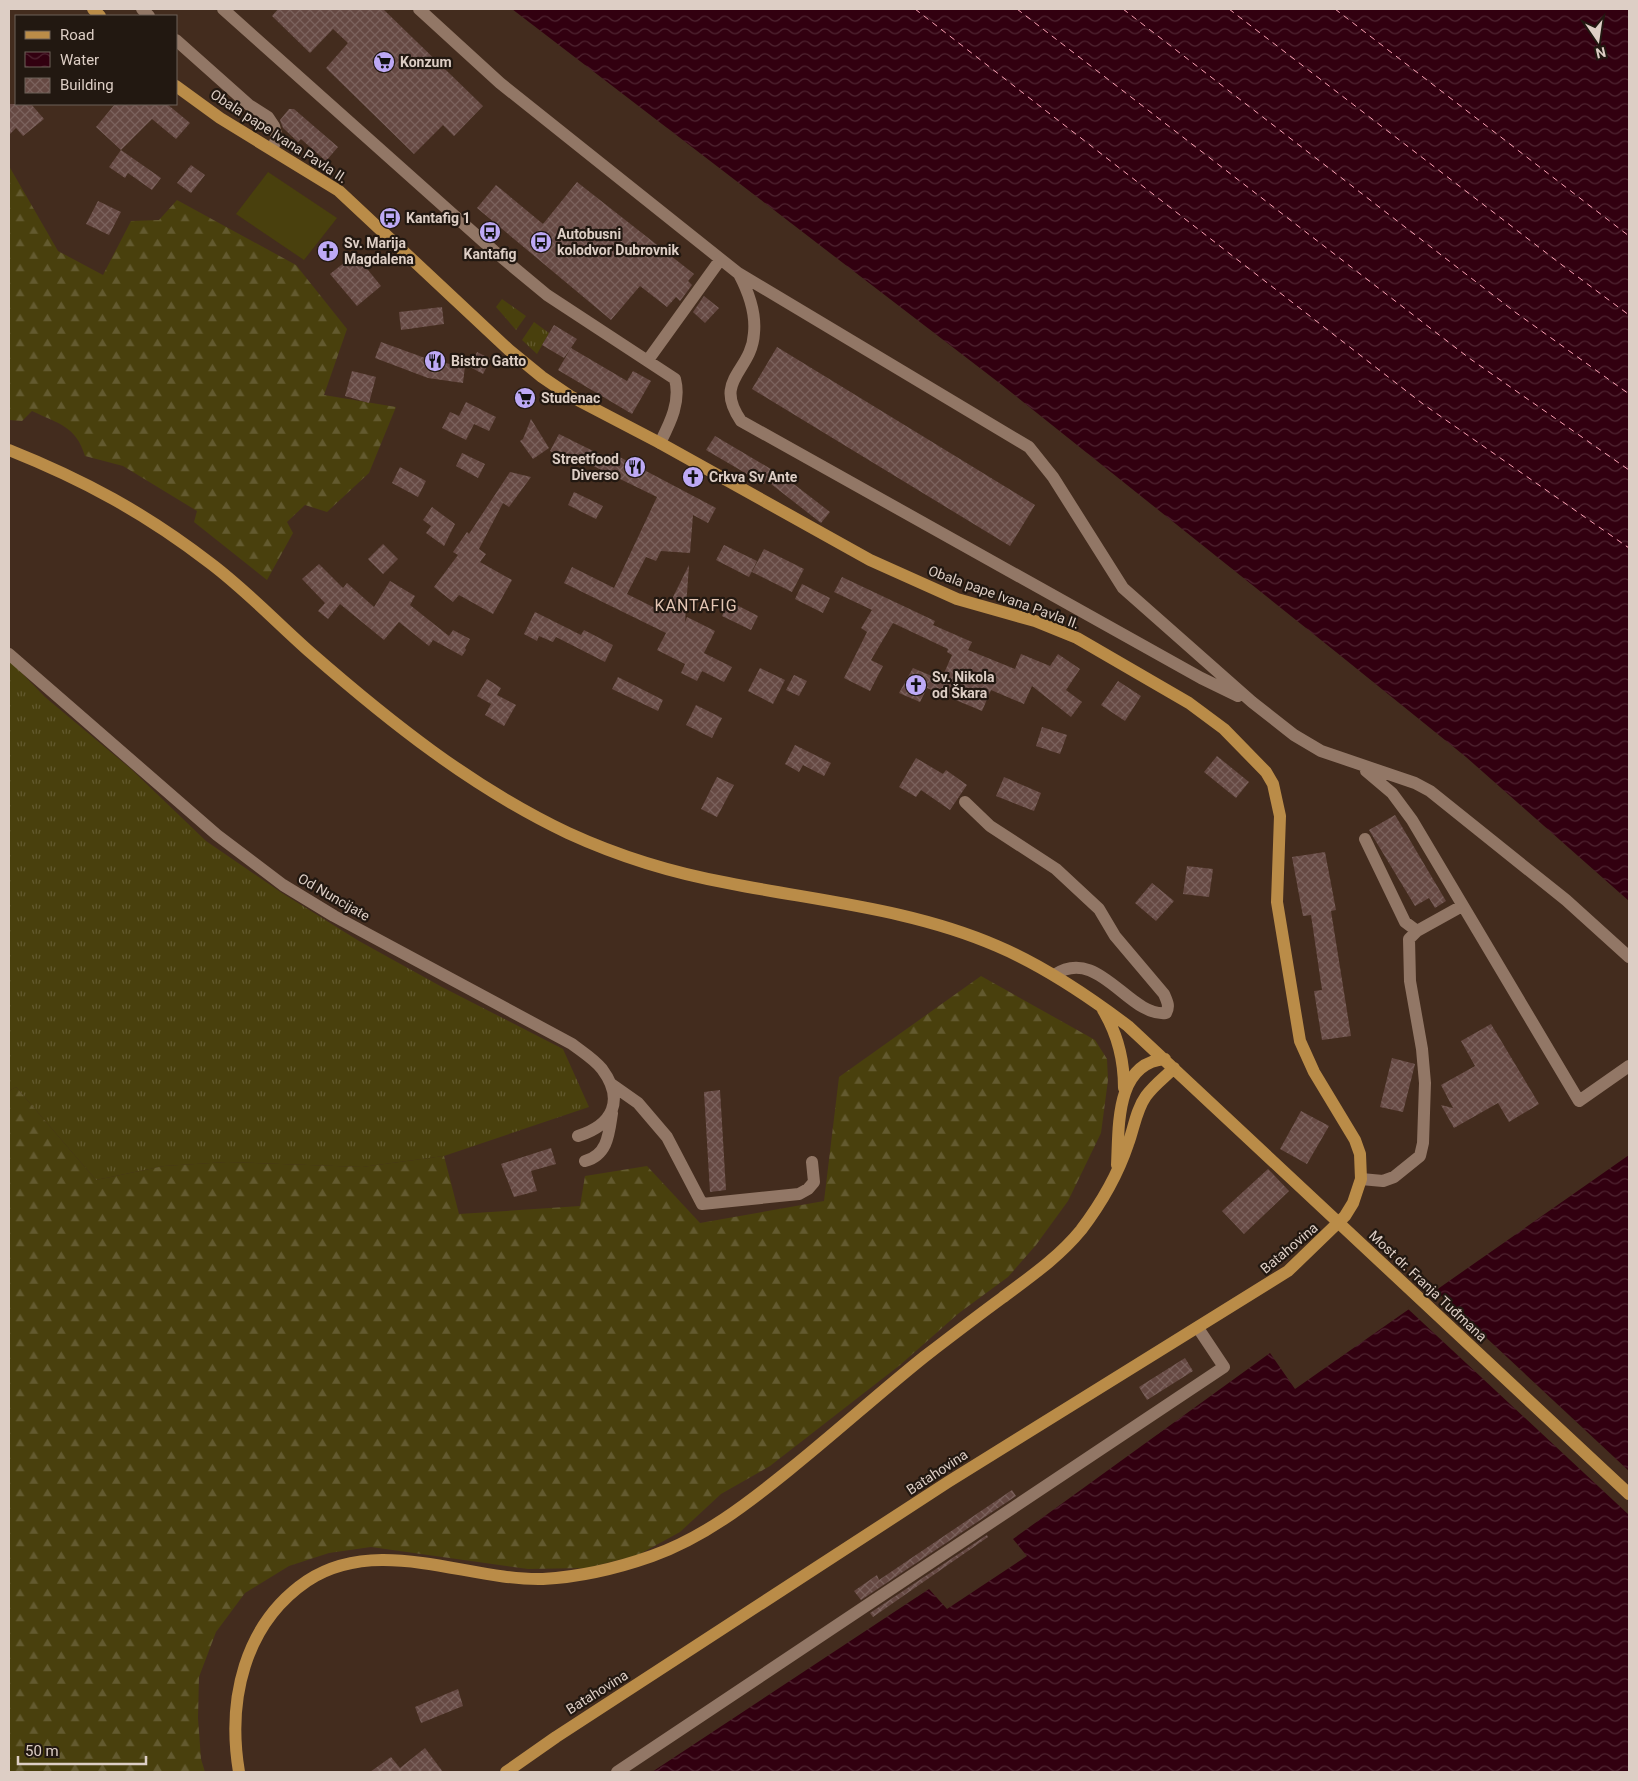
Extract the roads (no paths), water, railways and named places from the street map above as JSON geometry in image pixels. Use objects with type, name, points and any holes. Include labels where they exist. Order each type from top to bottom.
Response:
[{"type":"main road","name":"Obala pape Ivana Pavla II.","points":[[178,87],[220,118],[339,191],[482,326],[542,377],[570,396],[660,443],[870,560],[957,599],[1034,621],[1077,638],[1189,703],[1224,730],[1266,772],[1273,784],[1278,800],[1280,816],[1276,873],[1277,902],[1300,1041],[1314,1072],[1355,1140],[1360,1154],[1361,1179]]},
{"type":"main road","name":"Most dr. Franja Tuđmana","points":[[9,450],[81,481],[155,523],[240,587],[365,699],[427,748],[473,780],[570,834],[627,856],[674,871],[724,883],[878,910],[951,930],[995,945],[1054,974],[1128,1026],[1629,1494]]},
{"type":"main road","points":[[1101,1006],[1110,1021],[1119,1052],[1124,1096]]},
{"type":"main road","points":[[1116,1169],[1124,1096],[1130,1078],[1144,1064],[1169,1064]]},
{"type":"main road","points":[[238,1770],[234,1712],[239,1686],[248,1659],[258,1634],[273,1612],[306,1582],[327,1570],[376,1560],[406,1561],[511,1577],[544,1579],[618,1566],[652,1556],[686,1541],[717,1524],[763,1491],[904,1373],[1057,1255],[1094,1211],[1126,1150],[1146,1096],[1169,1064]]},
{"type":"main road","name":"Batahovina","points":[[506,1772],[556,1737],[948,1482],[1288,1271],[1310,1252],[1345,1216],[1353,1203],[1361,1179]]},
{"type":"street","points":[[223,9],[488,245],[547,295],[675,379],[678,390],[671,420],[660,443]]},
{"type":"street","points":[[419,9],[500,83],[738,274],[1029,447],[1053,477],[1123,588],[1252,702],[1294,735],[1321,751],[1360,766],[1415,783],[1447,803],[1566,900],[1629,958]]},
{"type":"street","points":[[178,42],[249,105],[268,116],[274,126],[277,138],[272,149]]},
{"type":"street","points":[[648,360],[720,260]]},
{"type":"street","points":[[738,274],[746,288],[751,305],[754,335],[741,368],[730,388],[729,397],[733,410],[741,421],[1201,678],[1252,702]]},
{"type":"street","name":"Od Nuncijate","points":[[9,654],[217,835],[283,885],[334,916],[572,1044],[601,1067],[611,1084]]},
{"type":"street","points":[[1360,766],[1402,804],[1579,1100],[1629,1066]]},
{"type":"street","points":[[965,802],[990,826],[1056,868],[1099,909],[1115,936],[1164,994],[1168,1003],[1168,1009],[1166,1013],[1150,1011],[1116,984],[1084,969],[1073,967],[1063,969],[1054,974]]},
{"type":"street","points":[[1365,839],[1405,922],[1418,931]]},
{"type":"street","points":[[1361,1179],[1383,1181],[1394,1177],[1420,1156],[1423,1143],[1425,1083],[1422,1049],[1410,981],[1409,939],[1418,931],[1462,906]]},
{"type":"street","points":[[586,1161],[594,1159],[604,1150],[609,1136],[615,1101],[611,1084]]},
{"type":"street","points":[[611,1084],[638,1103],[667,1137],[702,1204],[799,1194],[808,1189],[814,1182],[812,1162]]},
{"type":"street","points":[[578,1136],[589,1132],[603,1122],[612,1111]]},
{"type":"street","points":[[617,1772],[1224,1367],[1198,1328]]},
{"type":"water","points":[[512,9],[1629,9],[1629,901],[1466,757],[1002,385]]},
{"type":"water","points":[[1629,1155],[1629,1772],[652,1772],[929,1589],[947,1609],[1027,1556],[1013,1539],[1270,1353],[1295,1389]]},
{"type":"place","name":"Konzum","points":[[384,62]]},
{"type":"place","name":"Kantafig 1","points":[[390,218]]},
{"type":"place","name":"Kantafig","points":[[490,232]]},
{"type":"place","name":"Autobusni kolodvor Dubrovnik","points":[[541,242]]},
{"type":"place","name":"Sv. Marija Magdalena","points":[[328,251]]},
{"type":"place","name":"Bistro Gatto","points":[[435,361]]},
{"type":"place","name":"Studenac","points":[[525,398]]},
{"type":"place","name":"Streetfood Diverso","points":[[635,467]]},
{"type":"place","name":"Crkva Sv Ante","points":[[693,477]]},
{"type":"place","name":"Sv. Nikola od Škara","points":[[916,685]]},
{"type":"district","name":"KANTAFIG","points":[[696,605]]}]
